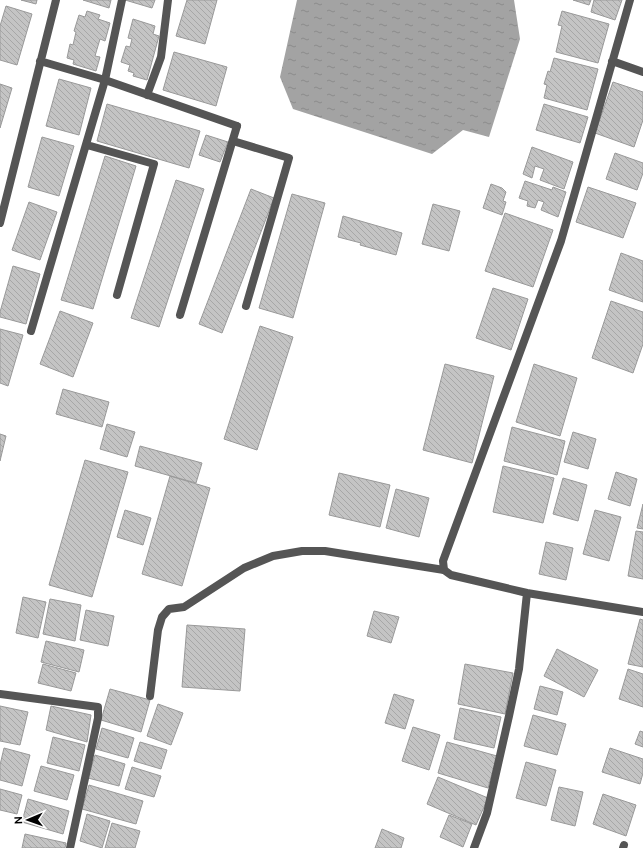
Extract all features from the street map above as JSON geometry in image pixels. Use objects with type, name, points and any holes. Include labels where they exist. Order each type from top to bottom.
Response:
[{"type":"street","points":[[0,223],[56,0]]},
{"type":"street","points":[[31,331],[105,80],[122,0]]},
{"type":"street","points":[[147,95],[161,57],[168,0]]},
{"type":"street","points":[[444,570],[443,560],[562,242],[630,0]]},
{"type":"street","points":[[40,60],[105,80],[237,126],[180,315]]},
{"type":"street","points":[[612,61],[643,72]]},
{"type":"street","points":[[233,141],[290,158],[246,306]]},
{"type":"street","points":[[87,145],[154,164],[118,295]]},
{"type":"street","points":[[150,696],[158,630],[162,617],[170,609],[184,607],[244,568],[273,556],[302,551],[325,551],[444,570],[451,575],[527,593],[643,612]]},
{"type":"street","points":[[474,848],[487,813],[509,716],[518,669],[527,593]]},
{"type":"street","points":[[0,694],[98,707],[98,718],[70,848]]},
{"type":"water","points":[[297,0],[514,0],[520,39],[489,137],[463,130],[432,154],[293,109],[280,77]]},
{"type":"building","points":[[21,0],[37,0],[36,4]]},
{"type":"building","points":[[83,0],[111,0],[109,8]]},
{"type":"building","points":[[125,0],[155,0],[152,8]]},
{"type":"building","points":[[187,0],[217,0],[205,44],[176,36]]},
{"type":"building","points":[[573,0],[591,0],[589,5]]},
{"type":"building","points":[[594,0],[622,0],[615,20],[591,12]]},
{"type":"building","points":[[6,6],[32,14],[17,65],[0,60],[0,26]]},
{"type":"building","points":[[87,11],[100,15],[98,19],[110,23],[105,41],[100,39],[95,56],[100,57],[96,71],[73,64],[74,60],[67,58],[70,44],[73,45],[76,32],[74,31],[79,15],[85,17]]},
{"type":"building","points":[[562,11],[609,24],[598,63],[556,52],[562,26],[558,25]]},
{"type":"building","points":[[133,19],[155,26],[153,34],[159,36],[147,80],[133,76],[134,73],[128,71],[130,65],[121,62],[126,46],[130,47],[132,39],[128,38]]},
{"type":"building","points":[[174,52],[227,67],[216,106],[163,90]]},
{"type":"building","points":[[554,58],[598,69],[587,110],[544,98],[547,85],[544,84],[548,71],[550,72]]},
{"type":"building","points":[[59,79],[91,88],[79,135],[46,126]]},
{"type":"building","points":[[613,82],[643,92],[643,120],[634,147],[595,133]]},
{"type":"building","points":[[0,84],[12,88],[0,128]]},
{"type":"building","points":[[107,104],[200,131],[189,168],[97,141]]},
{"type":"building","points":[[544,104],[588,117],[580,143],[536,130]]},
{"type":"building","points":[[206,135],[228,142],[220,162],[199,155]]},
{"type":"building","points":[[42,137],[74,146],[59,196],[28,187]]},
{"type":"building","points":[[532,147],[573,162],[564,189],[540,180],[544,169],[535,166],[532,178],[523,174]]},
{"type":"building","points":[[615,153],[643,163],[643,173],[637,190],[606,179]]},
{"type":"building","points":[[105,156],[136,166],[93,309],[61,300]]},
{"type":"building","points":[[176,180],[204,189],[159,327],[131,318]]},
{"type":"building","points":[[525,181],[552,190],[553,187],[566,192],[558,217],[541,210],[544,202],[538,200],[535,208],[527,206],[528,201],[519,198]]},
{"type":"building","points":[[491,184],[502,188],[506,192],[503,201],[506,202],[502,215],[483,208]]},
{"type":"building","points":[[588,187],[636,203],[623,238],[576,222]]},
{"type":"building","points":[[251,189],[274,198],[222,333],[199,324]]},
{"type":"building","points":[[292,194],[325,203],[293,318],[259,308]]},
{"type":"building","points":[[29,202],[57,212],[40,260],[12,250]]},
{"type":"building","points":[[433,204],[460,211],[449,251],[422,244]]},
{"type":"building","points":[[505,213],[553,230],[533,287],[485,271]]},
{"type":"building","points":[[343,216],[402,233],[396,255],[338,237]]},
{"type":"building","points":[[621,253],[643,261],[643,302],[609,290]]},
{"type":"building","points":[[13,266],[40,274],[26,324],[0,317],[0,312]]},
{"type":"building","points":[[493,288],[528,299],[511,350],[476,338]]},
{"type":"building","points":[[611,301],[643,312],[643,344],[633,373],[592,358]]},
{"type":"building","points":[[60,311],[93,323],[73,377],[40,364]]},
{"type":"building","points":[[260,326],[293,337],[257,450],[224,439]]},
{"type":"building","points":[[0,329],[23,335],[8,386],[0,383]]},
{"type":"building","points":[[445,364],[494,376],[472,463],[423,450]]},
{"type":"building","points":[[534,364],[577,378],[560,436],[516,422]]},
{"type":"building","points":[[63,389],[109,402],[102,427],[56,414]]},
{"type":"building","points":[[107,424],[135,432],[127,457],[100,449]]},
{"type":"building","points":[[512,427],[565,441],[557,475],[504,461]]},
{"type":"building","points":[[573,432],[596,439],[588,469],[564,462]]},
{"type":"building","points":[[0,434],[6,436],[0,461]]},
{"type":"building","points":[[140,446],[202,463],[196,483],[135,466]]},
{"type":"building","points":[[85,460],[128,472],[92,597],[49,585]]},
{"type":"building","points":[[503,466],[554,478],[543,523],[493,512]]},
{"type":"building","points":[[616,472],[637,479],[630,506],[608,499]]},
{"type":"building","points":[[339,473],[390,485],[380,527],[329,515]]},
{"type":"building","points":[[170,476],[210,488],[182,586],[142,574]]},
{"type":"building","points":[[563,478],[587,485],[578,521],[553,514]]},
{"type":"building","points":[[396,489],[429,498],[419,537],[386,528]]},
{"type":"building","points":[[643,504],[643,529],[637,528]]},
{"type":"building","points":[[125,510],[151,518],[143,545],[117,537]]},
{"type":"building","points":[[595,510],[621,517],[609,561],[583,554]]},
{"type":"building","points":[[636,531],[643,532],[643,579],[628,576]]},
{"type":"building","points":[[546,542],[573,548],[566,580],[539,574]]},
{"type":"building","points":[[23,597],[46,602],[38,638],[16,633]]},
{"type":"building","points":[[50,599],[81,605],[75,641],[43,634]]},
{"type":"building","points":[[86,610],[114,616],[108,646],[80,640]]},
{"type":"building","points":[[374,611],[399,617],[391,643],[367,636]]},
{"type":"building","points":[[640,619],[643,620],[643,667],[628,664]]},
{"type":"building","points":[[187,625],[245,629],[240,691],[182,687]]},
{"type":"building","points":[[46,641],[84,650],[79,672],[41,662]]},
{"type":"building","points":[[557,649],[598,670],[584,697],[544,676]]},
{"type":"building","points":[[43,664],[76,673],[71,691],[38,683]]},
{"type":"building","points":[[465,664],[513,673],[505,714],[458,704]]},
{"type":"building","points":[[628,669],[643,674],[643,707],[619,699]]},
{"type":"building","points":[[540,686],[563,692],[557,715],[534,709]]},
{"type":"building","points":[[110,689],[150,700],[141,732],[101,720]]},
{"type":"building","points":[[394,694],[414,700],[405,729],[385,723]]},
{"type":"building","points":[[158,704],[183,713],[171,745],[147,736]]},
{"type":"building","points":[[0,706],[28,712],[20,745],[0,741]]},
{"type":"building","points":[[51,706],[91,715],[87,742],[46,730]]},
{"type":"building","points":[[460,708],[501,717],[494,748],[454,739]]},
{"type":"building","points":[[533,715],[566,724],[557,755],[524,746]]},
{"type":"building","points":[[413,727],[440,735],[429,770],[402,761]]},
{"type":"building","points":[[102,728],[134,738],[128,758],[96,749]]},
{"type":"building","points":[[640,731],[643,732],[643,747],[635,744]]},
{"type":"building","points":[[53,737],[85,745],[79,771],[47,763]]},
{"type":"building","points":[[140,742],[167,750],[161,769],[134,761]]},
{"type":"building","points":[[447,742],[497,756],[488,788],[438,773]]},
{"type":"building","points":[[4,748],[30,755],[22,786],[0,780],[0,765]]},
{"type":"building","points":[[610,748],[643,759],[643,773],[640,784],[602,772]]},
{"type":"building","points":[[95,755],[125,764],[119,786],[88,778]]},
{"type":"building","points":[[526,762],[556,770],[546,806],[516,798]]},
{"type":"building","points":[[41,766],[74,775],[67,800],[34,791]]},
{"type":"building","points":[[132,767],[161,776],[154,797],[125,789]]},
{"type":"building","points":[[438,777],[488,798],[476,825],[427,804]]},
{"type":"building","points":[[89,785],[143,801],[136,824],[82,809]]},
{"type":"building","points":[[559,787],[583,792],[575,826],[551,820]]},
{"type":"building","points":[[0,789],[22,795],[17,814],[0,810]]},
{"type":"building","points":[[603,794],[636,805],[626,836],[593,824]]},
{"type":"building","points":[[28,799],[69,811],[63,834],[22,822]]},
{"type":"building","points":[[87,814],[110,821],[102,848],[80,841]]},
{"type":"building","points":[[449,815],[472,824],[463,847],[440,837]]},
{"type":"building","points":[[112,823],[140,831],[135,848],[105,848]]},
{"type":"building","points":[[382,829],[404,838],[401,848],[375,848]]},
{"type":"building","points":[[25,834],[66,843],[65,848],[22,848]]}]
